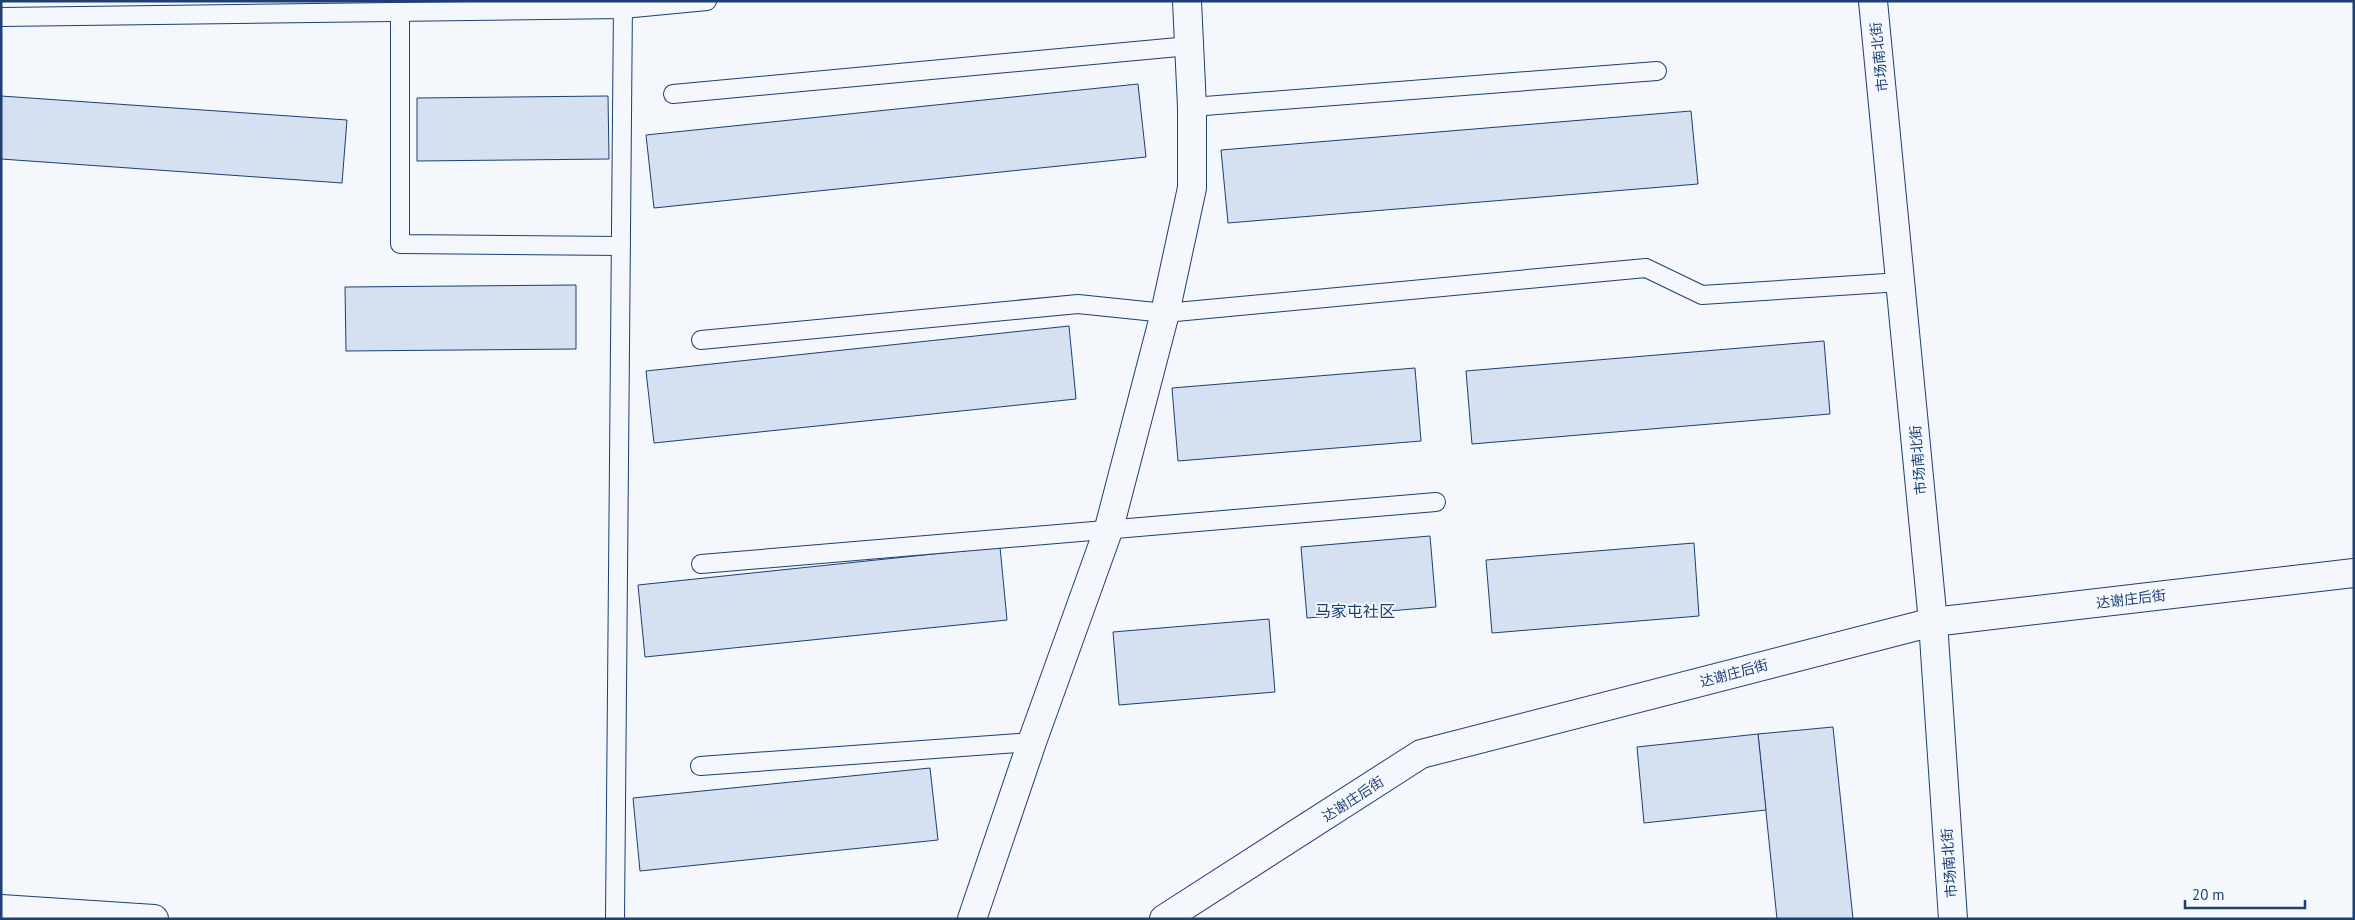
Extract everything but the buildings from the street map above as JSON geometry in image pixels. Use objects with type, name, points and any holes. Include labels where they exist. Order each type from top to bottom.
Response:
[{"type":"street","points":[[972,919],[1032,742],[1109,528],[1165,313],[1192,188],[1192,107],[1187,1]]},
{"type":"street","name":"市场南北街","points":[[1874,1],[1933,622],[1953,919]]},
{"type":"street","name":"达谢庄后街","points":[[1164,919],[1421,754],[1933,622],[2354,573]]},
{"type":"street","points":[[1,909],[154,919]]},
{"type":"lane","points":[[1,17],[400,12],[707,1]]},
{"type":"lane","points":[[615,919],[623,5]]},
{"type":"lane","points":[[400,12],[400,244],[621,246]]},
{"type":"lane","points":[[673,94],[1189,46]]},
{"type":"lane","points":[[1192,107],[1657,71]]},
{"type":"lane","points":[[701,340],[1078,304],[1165,313],[1646,268],[1702,295],[1901,282]]},
{"type":"lane","points":[[701,564],[1109,528],[1436,502]]},
{"type":"lane","points":[[700,766],[1032,742]]},
{"type":"district","name":"马家屯社区","points":[[1355,611]]}]
